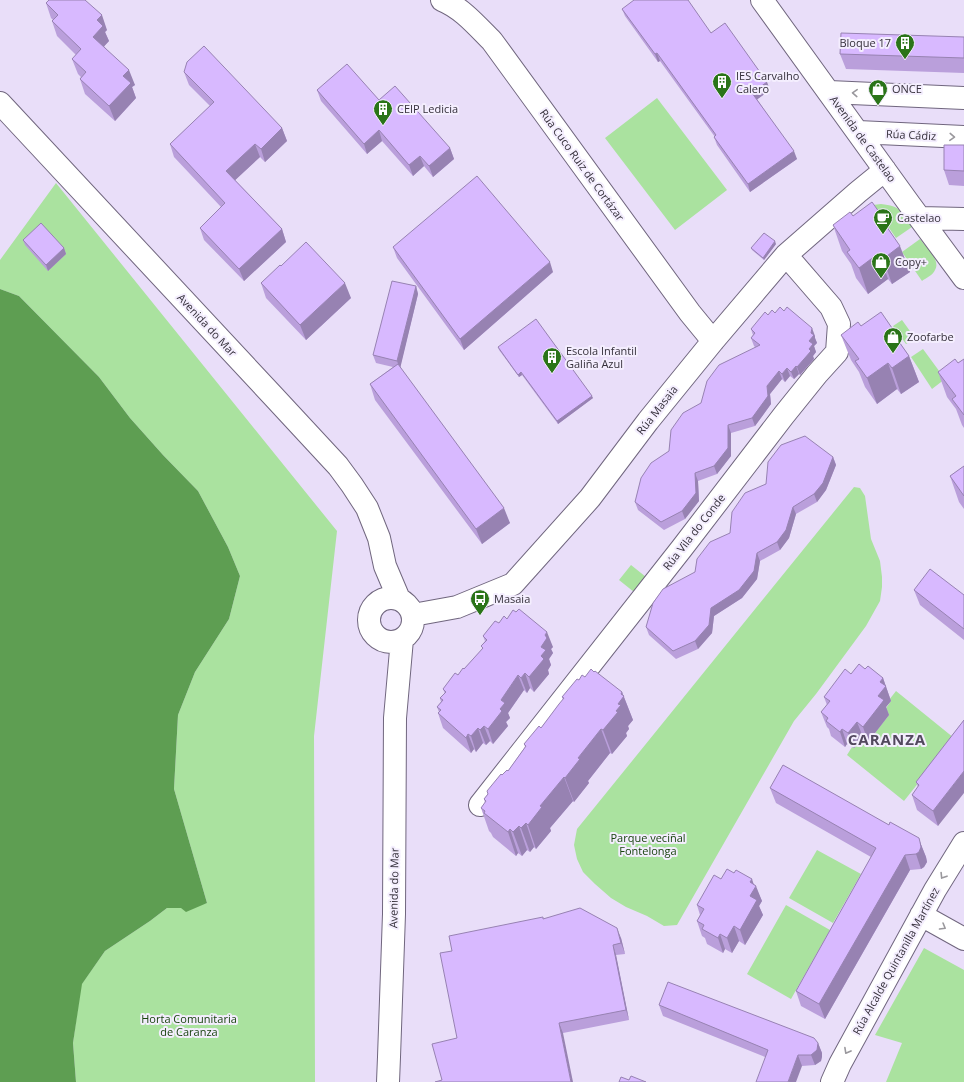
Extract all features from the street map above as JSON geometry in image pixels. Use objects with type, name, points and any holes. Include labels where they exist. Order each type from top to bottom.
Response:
[{"type":"street","name":"Rúa Cuco Ruiz de Cortázar","points":[[442,0],[471,20],[492,41],[686,307],[713,341]]},
{"type":"street","name":"Avenida de Castelao","points":[[762,0],[964,278]]},
{"type":"street","points":[[829,92],[964,98]]},
{"type":"street","name":"Avenida do Mar","points":[[0,103],[338,466],[367,508],[379,538],[385,566],[406,607]]},
{"type":"street","name":"Rúa Cádiz","points":[[858,132],[964,137]]},
{"type":"street","name":"Rúa Masaia","points":[[406,607],[457,607],[514,584],[590,498],[648,421],[786,255],[885,170]]},
{"type":"street","points":[[920,218],[964,219]]},
{"type":"street","name":"Rúa Vila do Conde","points":[[480,805],[677,554],[784,414],[837,352],[839,324],[831,307],[786,255]]},
{"type":"street","name":"Avenida do Mar","points":[[377,602],[385,566]]},
{"type":"street","points":[[388,597],[394,597],[406,607],[413,622],[407,635],[394,640],[380,639],[374,635],[370,629],[368,621],[372,607],[377,602],[388,597]]},
{"type":"street","name":"Avenida do Mar","points":[[388,1082],[394,914],[394,640]]},
{"type":"street","name":"Rúa Alcalde Quintanilla Martínez","points":[[832,1082],[840,1064],[934,890],[964,843]]},
{"type":"street","points":[[921,915],[964,939]]},
{"type":"street","name":"Avenida do Mar","points":[[389,1057],[396,1082]]},
{"type":"green space","points":[[657,98],[727,190],[675,230],[605,138]]},
{"type":"green space","name":"Horta Comunitaria de Caranza","points":[[56,183],[337,531],[314,736],[315,1082],[76,1082],[73,1043],[81,985],[105,951],[167,908],[181,908],[207,903],[174,789],[178,715],[195,672],[229,619],[240,576],[228,547],[198,491],[130,418],[99,377],[19,296],[0,289],[0,260]]},
{"type":"green space","points":[[881,204],[893,206],[900,210],[912,227],[896,238],[873,205]]},
{"type":"green space","points":[[920,239],[932,254],[936,262],[933,273],[922,281],[902,252]]},
{"type":"green space","points":[[902,320],[915,338],[906,344],[893,326]]},
{"type":"green space","points":[[923,349],[945,379],[932,389],[911,357]]},
{"type":"green space","name":"Parque veciñal Fontelonga","points":[[854,487],[860,488],[865,496],[871,539],[880,561],[882,587],[880,601],[866,626],[816,694],[794,721],[677,925],[664,926],[611,898],[583,872],[577,859],[574,845],[577,829]]},
{"type":"green space","points":[[631,565],[651,581],[639,596],[619,580]]},
{"type":"green space","points":[[896,691],[954,738],[904,801],[847,755],[852,747],[854,748],[863,737],[868,741],[876,732],[874,722],[880,726],[889,715],[884,711],[891,701],[889,700]]},
{"type":"green space","points":[[817,850],[861,874],[833,923],[789,898]]},
{"type":"green space","points":[[786,905],[830,930],[791,999],[747,974]]},
{"type":"green space","points":[[924,948],[964,970],[964,1082],[886,1082],[902,1043],[875,1035]]},
{"type":"shaded area","points":[[0,289],[19,296],[99,377],[130,418],[198,491],[228,547],[240,576],[229,619],[195,672],[178,715],[174,789],[207,903],[186,912],[181,908],[167,908],[105,951],[82,984],[73,1043],[76,1082],[0,1082]]},
{"type":"building","points":[[49,0],[85,0],[102,15],[97,20],[103,26],[93,37],[129,70],[123,76],[131,83],[109,106],[80,79],[86,72],[72,59],[81,49],[52,21],[58,15],[46,3]]},
{"type":"building","name":"IES Carvalho Calero","points":[[634,0],[688,0],[711,33],[725,23],[767,82],[752,93],[794,151],[748,184],[714,137],[716,135],[657,53],[655,54],[622,9]]},
{"type":"building","points":[[841,33],[964,37],[964,58],[840,54]]},
{"type":"building","points":[[204,46],[282,128],[261,149],[255,144],[226,171],[282,229],[239,269],[200,228],[225,203],[170,144],[214,102],[184,72],[187,62]]},
{"type":"building","name":"CEIP Ledicia","points":[[347,64],[379,100],[395,86],[450,148],[429,166],[420,156],[409,165],[379,130],[364,144],[317,90]]},
{"type":"building","points":[[944,145],[964,145],[964,171],[944,170]]},
{"type":"building","points":[[477,176],[550,262],[460,339],[393,247]]},
{"type":"building","points":[[872,202],[884,219],[882,220],[900,246],[883,259],[879,253],[859,268],[847,252],[850,250],[833,225],[850,212],[853,216]]},
{"type":"building","points":[[41,223],[64,248],[46,265],[23,240]]},
{"type":"building","points":[[764,233],[775,241],[763,258],[751,248]]},
{"type":"building","points":[[306,242],[345,283],[300,325],[261,283]]},
{"type":"building","points":[[392,281],[416,286],[397,361],[373,355]]},
{"type":"building","points":[[780,307],[784,311],[787,307],[812,328],[811,333],[814,335],[809,341],[813,344],[809,349],[811,351],[791,372],[787,368],[782,374],[779,371],[767,386],[768,396],[752,418],[728,425],[728,448],[714,466],[695,473],[696,493],[682,511],[661,522],[635,502],[641,478],[651,463],[669,451],[671,430],[683,413],[701,403],[707,381],[719,365],[760,345],[751,338],[755,333],[751,329],[765,312],[768,315],[772,310],[775,313]]},
{"type":"building","points":[[881,312],[892,328],[890,329],[909,356],[892,368],[888,363],[867,378],[855,361],[859,359],[841,335],[858,322],[861,326]]},
{"type":"building","name":"Escola Infantil Galiña Azul","points":[[536,319],[592,396],[557,421],[521,372],[518,375],[498,347]]},
{"type":"building","points":[[955,359],[958,363],[964,359],[964,415],[952,399],[956,396],[938,372]]},
{"type":"building","points":[[398,364],[504,508],[476,529],[370,384]]},
{"type":"building","points":[[805,436],[833,457],[823,483],[814,494],[793,507],[786,530],[777,542],[757,553],[754,571],[739,590],[711,608],[709,625],[695,641],[673,651],[646,627],[653,603],[663,589],[695,572],[697,559],[710,542],[730,533],[732,512],[745,493],[766,484],[768,462],[781,445]]},
{"type":"building","points":[[964,466],[964,496],[950,476]]},
{"type":"building","points":[[930,569],[964,595],[964,629],[914,590]]},
{"type":"building","points":[[519,609],[547,632],[545,635],[547,638],[541,647],[546,650],[541,656],[544,659],[529,677],[525,673],[521,678],[518,675],[501,700],[505,703],[500,709],[502,711],[488,729],[484,726],[480,730],[478,728],[471,736],[468,734],[466,738],[438,713],[441,710],[437,707],[443,700],[440,698],[446,692],[443,689],[455,673],[458,675],[483,648],[481,646],[487,640],[483,636],[495,621],[499,623],[504,616],[507,619],[513,610],[516,612]]},
{"type":"building","points":[[859,664],[865,669],[868,666],[883,678],[880,682],[886,686],[878,696],[884,700],[863,727],[857,722],[848,733],[842,729],[840,732],[826,721],[828,718],[821,712],[830,701],[824,697],[845,669],[851,674]]},
{"type":"building","points":[[591,669],[622,692],[621,694],[624,696],[618,704],[621,705],[616,711],[618,712],[603,730],[601,729],[578,758],[580,759],[565,778],[564,777],[540,806],[542,807],[528,825],[526,823],[521,828],[519,826],[513,832],[510,829],[508,832],[484,813],[485,811],[481,808],[486,801],[484,799],[488,794],[487,791],[501,774],[502,775],[507,770],[508,771],[526,746],[524,744],[539,726],[541,728],[564,698],[562,697],[577,679],[579,680],[582,675],[585,677]]},
{"type":"building","points":[[964,720],[964,771],[933,811],[912,795],[919,785],[916,782]]},
{"type":"building","points":[[783,765],[889,825],[890,822],[919,838],[921,847],[919,852],[916,854],[905,855],[819,1004],[796,991],[876,848],[770,788]]},
{"type":"building","points":[[727,869],[734,873],[736,870],[752,879],[750,882],[756,886],[750,896],[757,900],[740,930],[734,926],[727,938],[720,934],[718,938],[702,929],[704,925],[697,921],[704,909],[697,905],[714,875],[721,879]]},
{"type":"building","points":[[580,908],[617,928],[621,943],[613,945],[626,1010],[559,1023],[571,1082],[435,1082],[442,1080],[432,1044],[457,1038],[440,953],[452,951],[449,936],[543,917],[543,919]]},
{"type":"building","points":[[668,982],[814,1038],[818,1043],[817,1050],[811,1055],[798,1055],[788,1082],[756,1082],[768,1050],[659,1005]]},
{"type":"building","points":[[631,1076],[646,1082],[619,1082],[621,1077],[629,1080]]},
{"type":"place","name":"Bloque 17","points":[[905,60]]},
{"type":"place","name":"IES Carvalho Calero","points":[[722,99]]},
{"type":"place","name":"ONCE","points":[[878,106]]},
{"type":"place","name":"CEIP Ledicia","points":[[383,126]]},
{"type":"place","name":"Castelao","points":[[883,235]]},
{"type":"place","name":"Copy+","points":[[881,279]]},
{"type":"place","name":"Zoofarbe","points":[[893,354]]},
{"type":"place","name":"Escola Infantil Galiña Azul","points":[[552,374]]},
{"type":"place","name":"Masaia","points":[[480,616]]},
{"type":"district","name":"CARANZA","points":[[887,740]]}]
